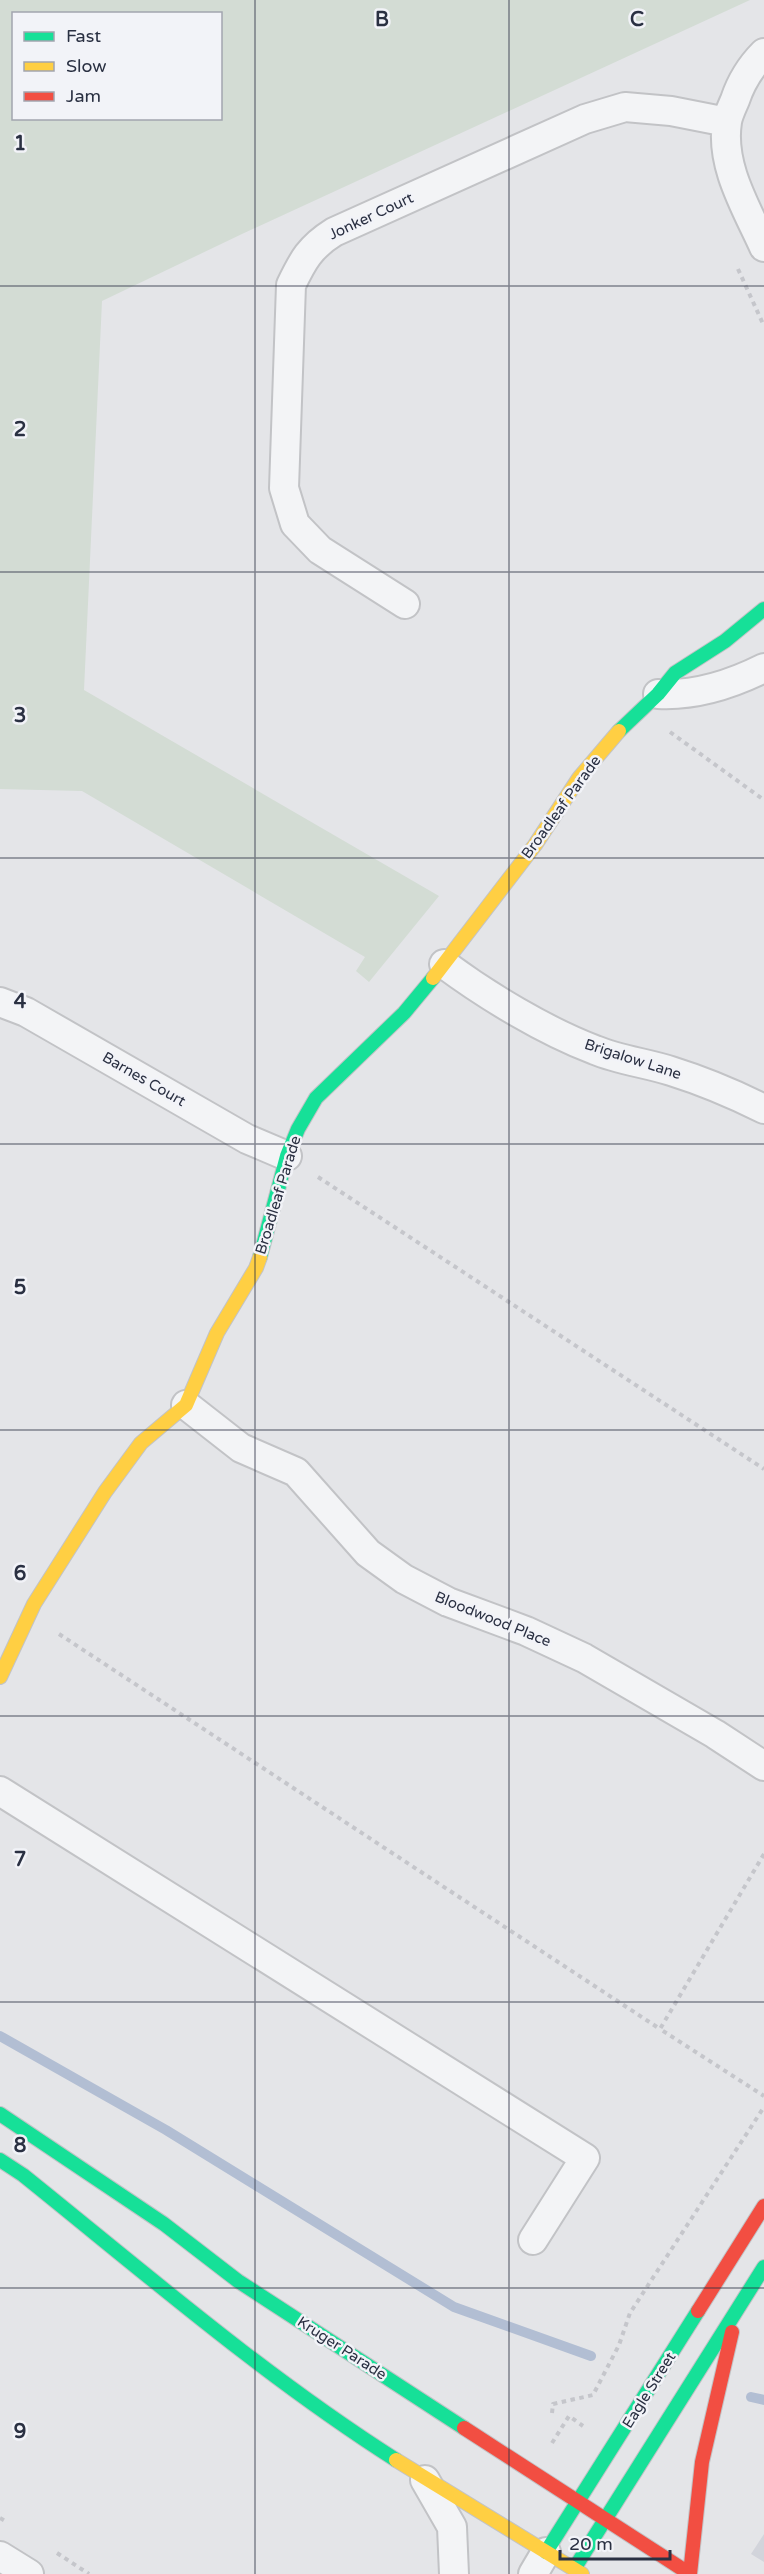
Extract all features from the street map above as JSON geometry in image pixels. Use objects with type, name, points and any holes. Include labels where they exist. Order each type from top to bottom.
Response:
[{"type":"street","points":[[764,53],[753,63],[738,92],[727,122],[728,158],[737,187],[764,247]]},
{"type":"street","name":"Jonker Court","points":[[405,604],[320,550],[294,524],[284,488],[291,285],[302,262],[315,243],[334,232],[585,119],[625,107],[671,111],[727,122]]},
{"type":"street","name":"Broadleaf Parade","points":[[0,1677],[29,1614],[105,1492],[141,1443],[186,1405],[217,1333],[256,1268],[267,1237],[287,1156],[298,1129],[316,1098],[404,1012],[444,964],[535,845],[579,778],[616,734],[649,703],[675,673],[724,641],[764,609]]},
{"type":"street","points":[[649,703],[745,678],[764,668]]},
{"type":"street","name":"Brigalow Lane","points":[[444,964],[470,983],[535,1021],[596,1050],[671,1071],[735,1094],[764,1109]]},
{"type":"street","name":"Barnes Court","points":[[0,1002],[26,1011],[247,1139],[287,1156]]},
{"type":"street","name":"Bloodwood Place","points":[[186,1405],[241,1448],[296,1473],[368,1553],[404,1579],[448,1602],[526,1631],[584,1658],[715,1734],[764,1766]]},
{"type":"street","points":[[0,1791],[585,2158],[533,2240]]},
{"type":"street","name":"Kruger Parade","points":[[0,2114],[164,2224],[238,2281],[690,2574]]},
{"type":"street","points":[[0,2160],[23,2175],[328,2415],[426,2480],[539,2563],[576,2572]]},
{"type":"street","name":"Eagle Street","points":[[539,2563],[764,2206]]},
{"type":"street","name":"Eagle Street","points":[[576,2572],[605,2519],[764,2267]]},
{"type":"street","points":[[690,2574],[702,2462],[737,2310]]},
{"type":"street","points":[[426,2480],[452,2527],[454,2574]]},
{"type":"street","points":[[0,2556],[29,2574]]},
{"type":"path","points":[[649,703],[764,800]]},
{"type":"path","points":[[287,1156],[764,1469]]},
{"type":"path","points":[[29,1614],[764,2096]]},
{"type":"path","points":[[660,2029],[764,1854]]},
{"type":"path","points":[[552,2413],[553,2404],[594,2395],[619,2345],[630,2313],[764,2107]]},
{"type":"shaded area","points":[[0,0],[750,0],[102,301],[84,690],[439,896],[369,982],[356,971],[365,957],[82,791],[0,789]]},
{"type":"shaded area","points":[[764,2534],[764,2562],[751,2554]]},
{"type":"waterway","points":[[0,2036],[166,2130],[454,2307],[591,2356]]},
{"type":"waterway","points":[[751,2397],[764,2400]]},
{"type":"traffic: fast","points":[[619,731],[658,694],[675,673],[725,641],[764,609]]},
{"type":"traffic: fast","points":[[260,1257],[287,1156],[298,1129],[316,1098],[404,1013],[433,978]]},
{"type":"traffic: fast","points":[[0,2114],[164,2224],[238,2281],[464,2428]]},
{"type":"traffic: fast","points":[[0,2160],[23,2175],[252,2359],[347,2428],[396,2460]]},
{"type":"traffic: fast","points":[[574,2569],[764,2267]]},
{"type":"traffic: fast","points":[[546,2552],[698,2311]]},
{"type":"traffic: slow","points":[[433,978],[535,845],[579,778],[619,731]]},
{"type":"traffic: slow","points":[[0,1677],[34,1604],[105,1492],[141,1443],[186,1405],[217,1333],[256,1268],[260,1257]]},
{"type":"traffic: slow","points":[[396,2460],[582,2574]]},
{"type":"traffic: jam","points":[[698,2311],[764,2206]]},
{"type":"traffic: jam","points":[[690,2574],[702,2462],[732,2332]]},
{"type":"traffic: jam","points":[[464,2428],[690,2574]]}]
